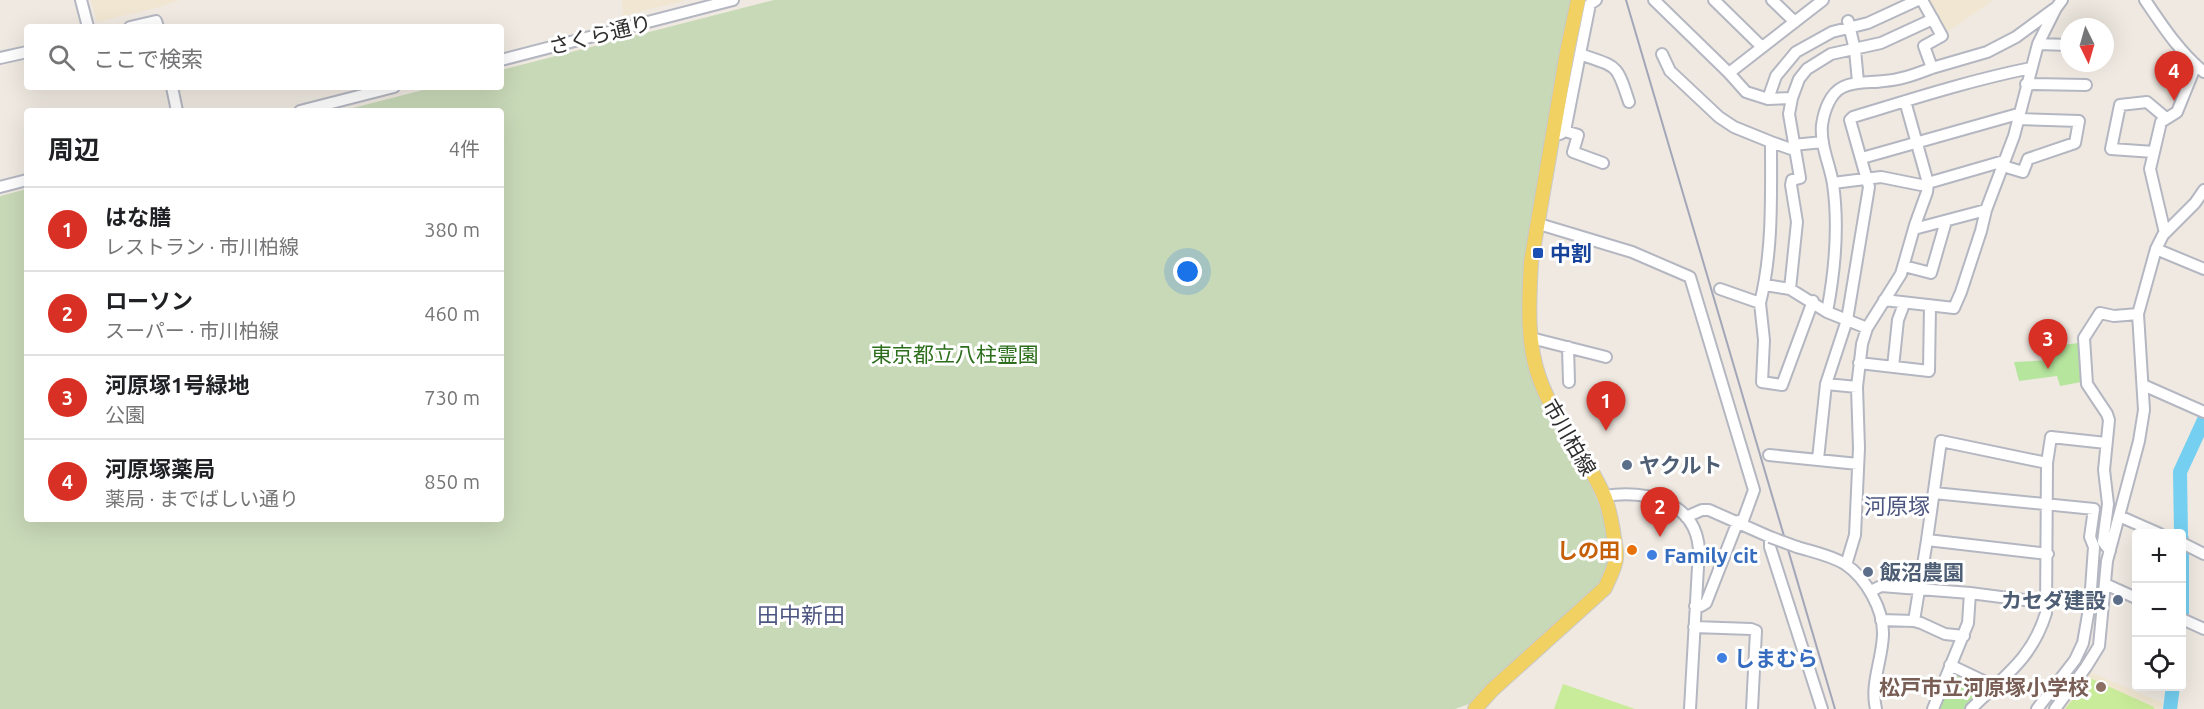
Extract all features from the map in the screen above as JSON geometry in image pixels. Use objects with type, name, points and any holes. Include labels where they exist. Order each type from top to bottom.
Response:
[{"type":"main road","name":"市川柏線","points":[[1474,709],[1605,588],[1613,572],[1616,557],[1604,496],[1551,406],[1539,380],[1531,339],[1529,295],[1531,273],[1559,133],[1567,52],[1578,0]]},
{"type":"street","points":[[81,0],[87,24]]},
{"type":"street","name":"さくら通り","points":[[504,59],[733,0]]},
{"type":"street","points":[[1596,0],[1590,4],[1580,54],[1559,133],[1578,135],[1573,152],[1603,164]]},
{"type":"street","points":[[1654,0],[1746,92],[1768,99],[1792,98]]},
{"type":"street","points":[[1714,0],[1762,47]]},
{"type":"street","points":[[1772,0],[1795,22]]},
{"type":"street","points":[[1768,99],[1776,76],[1796,52],[1816,39],[1849,23],[1868,23],[1884,12],[1920,0],[1942,36],[1924,46],[1932,68]]},
{"type":"street","points":[[2145,0],[2163,28],[2200,69],[2177,112],[2161,122],[2150,169],[2165,233]]},
{"type":"street","points":[[1729,73],[1795,22],[1827,1]]},
{"type":"street","points":[[1884,300],[1954,308],[1962,292],[1986,210],[2004,163],[2038,44],[2059,4]]},
{"type":"street","points":[[1827,312],[1833,279],[1836,224],[1833,183],[1822,128],[1830,98],[1842,87],[1858,82],[1908,78],[1932,68],[1987,52],[2016,37],[2059,4]]},
{"type":"street","points":[[1790,289],[1797,222],[1791,185],[1792,180],[1800,178],[1789,114],[1799,79],[1807,69],[1831,54],[1881,43],[1933,19]]},
{"type":"street","points":[[143,24],[156,21],[157,24]]},
{"type":"street","points":[[1849,23],[1855,50],[1858,82]]},
{"type":"street","points":[[2038,44],[2060,45]]},
{"type":"street","points":[[0,58],[24,53]]},
{"type":"street","points":[[1580,54],[1615,67],[1620,74],[1629,102]]},
{"type":"street","points":[[1662,54],[1670,71],[1719,117],[1734,127],[1771,142],[1794,147],[1823,142]]},
{"type":"street","points":[[1818,459],[1826,384],[1847,321],[1869,187],[1850,120],[1853,117],[1905,101],[2031,68]]},
{"type":"street","points":[[2026,84],[2086,85]]},
{"type":"street","points":[[173,90],[176,108]]},
{"type":"street","points":[[312,108],[382,90]]},
{"type":"street","points":[[1846,565],[1855,535],[1859,363],[1867,328],[1901,274],[1927,192],[1928,183],[1905,101]]},
{"type":"street","points":[[2154,152],[2111,149],[2120,105],[2147,102],[2166,118]]},
{"type":"street","points":[[1833,183],[1881,177],[1921,185],[2004,163],[2023,172],[2028,159],[2075,143],[2079,121],[2018,117],[1862,158]]},
{"type":"street","points":[[1771,142],[1770,245],[1765,285],[1760,303],[1764,340],[1762,382],[1782,385],[1813,301]]},
{"type":"street","points":[[0,187],[24,181]]},
{"type":"street","points":[[2055,709],[2099,646],[2110,551],[2139,441],[2144,410],[2138,314],[2156,249],[2165,233],[2195,203],[2204,190]]},
{"type":"street","points":[[1914,229],[1986,210]]},
{"type":"street","points":[[1904,266],[1930,273],[1946,220]]},
{"type":"street","points":[[1539,224],[1632,252],[1690,277],[1754,490],[1706,603],[1695,606]]},
{"type":"street","points":[[2156,249],[2204,269]]},
{"type":"street","points":[[1765,285],[1790,289],[1813,301],[1827,312],[1867,328]]},
{"type":"street","points":[[1720,289],[1760,303]]},
{"type":"street","points":[[1893,367],[1898,320],[1904,304]]},
{"type":"street","points":[[1859,363],[1929,371],[1930,306]]},
{"type":"street","points":[[2110,551],[2103,542],[2108,504],[2104,470],[2109,420],[2108,414],[2087,384],[2084,338],[2100,313],[2114,316],[2138,314]]},
{"type":"street","points":[[1531,339],[1605,357]]},
{"type":"street","points":[[1568,348],[1569,382]]},
{"type":"street","points":[[1826,384],[1857,387]]},
{"type":"street","points":[[2143,385],[2203,411]]},
{"type":"street","points":[[1971,709],[2021,663],[2040,634],[2048,600],[2047,463],[2051,437],[2106,443]]},
{"type":"street","points":[[1914,621],[1941,441],[2047,463]]},
{"type":"street","points":[[1769,455],[1858,464]]},
{"type":"street","points":[[1934,493],[2094,509],[2090,537],[2094,547],[2090,603],[2083,643],[2075,660],[2037,709]]},
{"type":"street","points":[[1604,496],[1644,495],[1661,499],[1673,505],[1686,517],[1696,532],[1699,541],[1690,709]]},
{"type":"street","points":[[1686,517],[1702,510],[1723,514],[1770,537],[1825,555],[1846,565],[1871,591],[1881,620],[1883,635],[1873,696],[1875,709]]},
{"type":"street","points":[[2120,516],[2149,529]]},
{"type":"street","points":[[1684,709],[1694,552],[1686,517]]},
{"type":"street","points":[[1770,537],[1773,557],[1822,709]]},
{"type":"street","points":[[1927,540],[2048,554]]},
{"type":"street","points":[[2186,545],[2204,554]]},
{"type":"street","points":[[2105,584],[2132,596]]},
{"type":"street","points":[[1871,591],[1881,586],[2090,603]]},
{"type":"street","points":[[1933,709],[1964,636],[1968,623],[1970,593]]},
{"type":"street","points":[[1881,620],[1914,621],[1946,634],[1964,636]]},
{"type":"street","points":[[2186,622],[2204,629]]},
{"type":"street","points":[[1694,627],[1756,631],[1752,709]]},
{"type":"street","points":[[1950,665],[1994,686]]},
{"type":"shaded area","points":[[91,0],[180,0],[97,22]]},
{"type":"shaded area","points":[[622,0],[686,0],[623,16]]},
{"type":"shaded area","points":[[1930,0],[1994,0],[1947,32]]},
{"type":"shaded area","name":"松戸市立河原塚小学校","points":[[2087,671],[2163,703],[2161,709],[2062,709]]},
{"type":"green space","name":"東京都立八柱霊園","points":[[774,0],[1573,0],[1526,263],[1522,331],[1526,358],[1540,396],[1586,476],[1599,504],[1607,531],[1608,558],[1600,584],[1472,703],[1455,709],[0,709],[0,196],[24,190],[24,522],[504,522],[504,108],[353,108],[423,90],[504,90],[504,69]]},
{"type":"green space","points":[[2079,343],[2081,382],[2060,386],[2057,376],[2019,381],[2014,362],[2052,360],[2062,345]]},
{"type":"green space","points":[[1949,672],[1986,689],[1965,709],[1937,709]]},
{"type":"green space","name":"松戸市立河原塚小学校","points":[[2090,678],[2154,707],[2154,709],[2065,709]]},
{"type":"green space","points":[[1563,684],[1635,709],[1554,709]]},
{"type":"waterway","points":[[2181,529],[2180,472],[2204,420]]},
{"type":"waterway","points":[[2170,709],[2172,691]]},
{"type":"railway","points":[[1626,0],[1835,709]]},
{"type":"place","name":"河原塚薬局","points":[[2174,101]]},
{"type":"place","name":"中割","points":[[1538,253]]},
{"type":"place","name":"河原塚1号緑地","points":[[2048,369]]},
{"type":"place","name":"はな膳","points":[[1606,431]]},
{"type":"place","name":"ヤクルト","points":[[1627,465]]},
{"type":"place","name":"ローソン","points":[[1660,537]]},
{"type":"place","name":"しの田","points":[[1632,550]]},
{"type":"place","name":"Family cit","points":[[1652,555]]},
{"type":"place","name":"飯沼農園","points":[[1868,572]]},
{"type":"place","name":"カセダ建設","points":[[2118,600]]},
{"type":"place","name":"しまむら","points":[[1722,658]]},
{"type":"place","name":"松戸市立河原塚小学校","points":[[2101,687]]},
{"type":"district","name":"河原塚","points":[[1897,505]]},
{"type":"district","name":"田中新田","points":[[801,614]]}]
